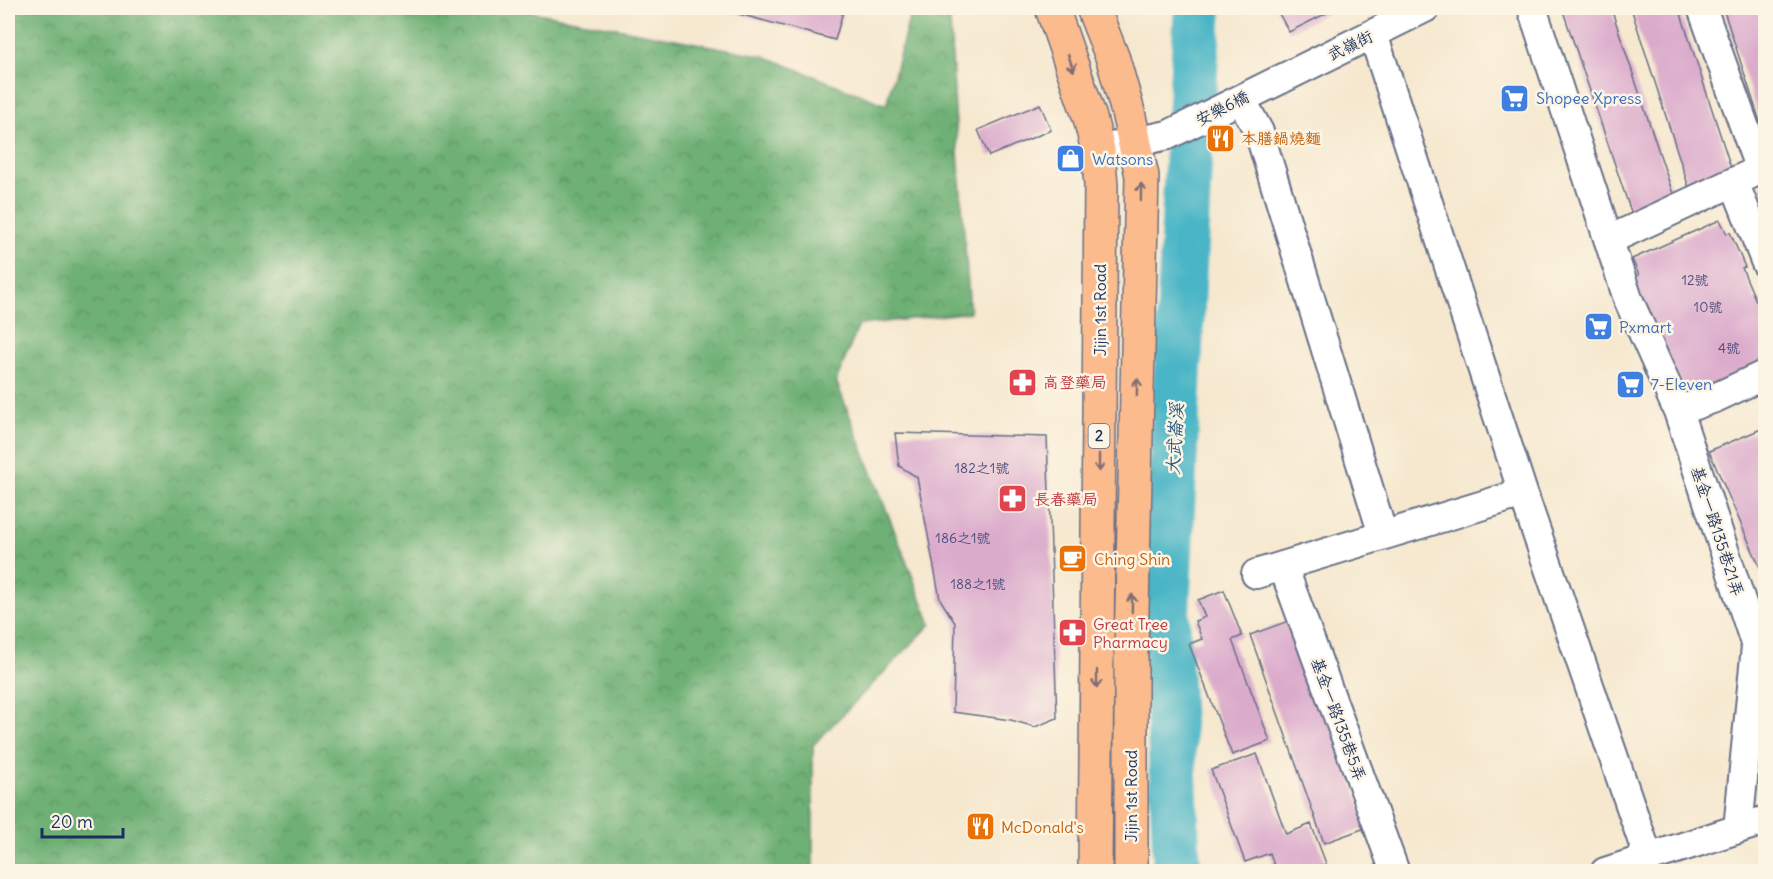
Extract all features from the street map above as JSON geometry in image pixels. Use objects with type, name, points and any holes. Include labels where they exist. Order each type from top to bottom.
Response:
[{"type":"main road","name":"Jijin 1st Road","points":[[1052,8],[1090,118],[1098,150],[1101,185],[1095,872]]},
{"type":"main road","name":"Jijin 1st Road","points":[[1093,8],[1113,59],[1128,112],[1142,176],[1131,653],[1131,872]]},
{"type":"street","name":"武嶺街","points":[[1275,81],[1425,8]]},
{"type":"street","name":"基金一路135巷21弄","points":[[1532,8],[1628,299],[1678,411],[1756,646],[1738,829]]},
{"type":"street","points":[[1609,240],[1763,169],[1702,8]]},
{"type":"street","points":[[1373,34],[1523,493],[1648,857]]},
{"type":"street","name":"安樂6橋","points":[[1134,142],[1168,135],[1275,81]]},
{"type":"street","points":[[1241,99],[1259,132],[1383,535]]},
{"type":"street","points":[[1098,150],[1134,142]]},
{"type":"street","points":[[1734,182],[1766,264]]},
{"type":"street","points":[[1678,411],[1715,398],[1766,374]]},
{"type":"street","points":[[1256,574],[1523,493]]},
{"type":"street","name":"基金一路135巷5弄","points":[[1283,566],[1395,872]]},
{"type":"street","points":[[1605,872],[1766,820]]},
{"type":"green space","points":[[8,8],[512,8],[764,56],[886,105],[910,15],[950,20],[970,312],[859,325],[836,381],[931,624],[813,745],[813,871],[8,871]]},
{"type":"building","points":[[717,8],[844,8],[835,40]]},
{"type":"building","points":[[1276,8],[1337,8],[1289,32]]},
{"type":"building","points":[[1562,8],[1611,8],[1677,206],[1634,221]]},
{"type":"building","points":[[1631,8],[1679,8],[1735,180],[1691,194]]},
{"type":"building","points":[[1723,8],[1766,8],[1766,137],[1765,137]]},
{"type":"building","points":[[1040,104],[1051,130],[989,156],[978,130]]},
{"type":"building","points":[[1766,184],[1766,245],[1742,194]]},
{"type":"building","points":[[1720,220],[1727,234],[1730,232],[1756,301],[1760,300],[1766,313],[1766,364],[1690,397],[1685,386],[1682,388],[1632,278],[1639,275],[1632,259]]},
{"type":"building","points":[[1766,427],[1766,581],[1709,451]]},
{"type":"building","points":[[895,433],[1047,437],[1057,718],[1035,727],[1011,720],[953,712],[955,623],[940,599],[917,477],[899,466]]},
{"type":"building","points":[[1224,590],[1242,636],[1232,640],[1270,741],[1232,755],[1189,644],[1202,639],[1195,621],[1205,617],[1198,600]]},
{"type":"building","points":[[1294,619],[1368,827],[1324,843],[1250,635]]},
{"type":"building","points":[[1257,754],[1286,834],[1311,824],[1327,866],[1313,872],[1276,872],[1270,853],[1245,862],[1211,770]]},
{"type":"waterway","name":"大武崙溪","points":[[1177,872],[1166,611],[1198,8]]},
{"type":"place","name":"Shopee Xpress","points":[[1515,98]]},
{"type":"place","name":"本膳鍋燒麵","points":[[1220,138]]},
{"type":"place","name":"Watsons","points":[[1071,159]]},
{"type":"place","name":"Pxmart","points":[[1598,327]]},
{"type":"place","name":"高登藥局","points":[[1022,382]]},
{"type":"place","name":"7-Eleven","points":[[1630,384]]},
{"type":"place","name":"長春藥局","points":[[1013,499]]},
{"type":"place","name":"Ching Shin","points":[[1073,559]]},
{"type":"place","name":"Great Tree Pharmacy","points":[[1072,633]]},
{"type":"place","name":"McDonald's","points":[[980,827]]}]
